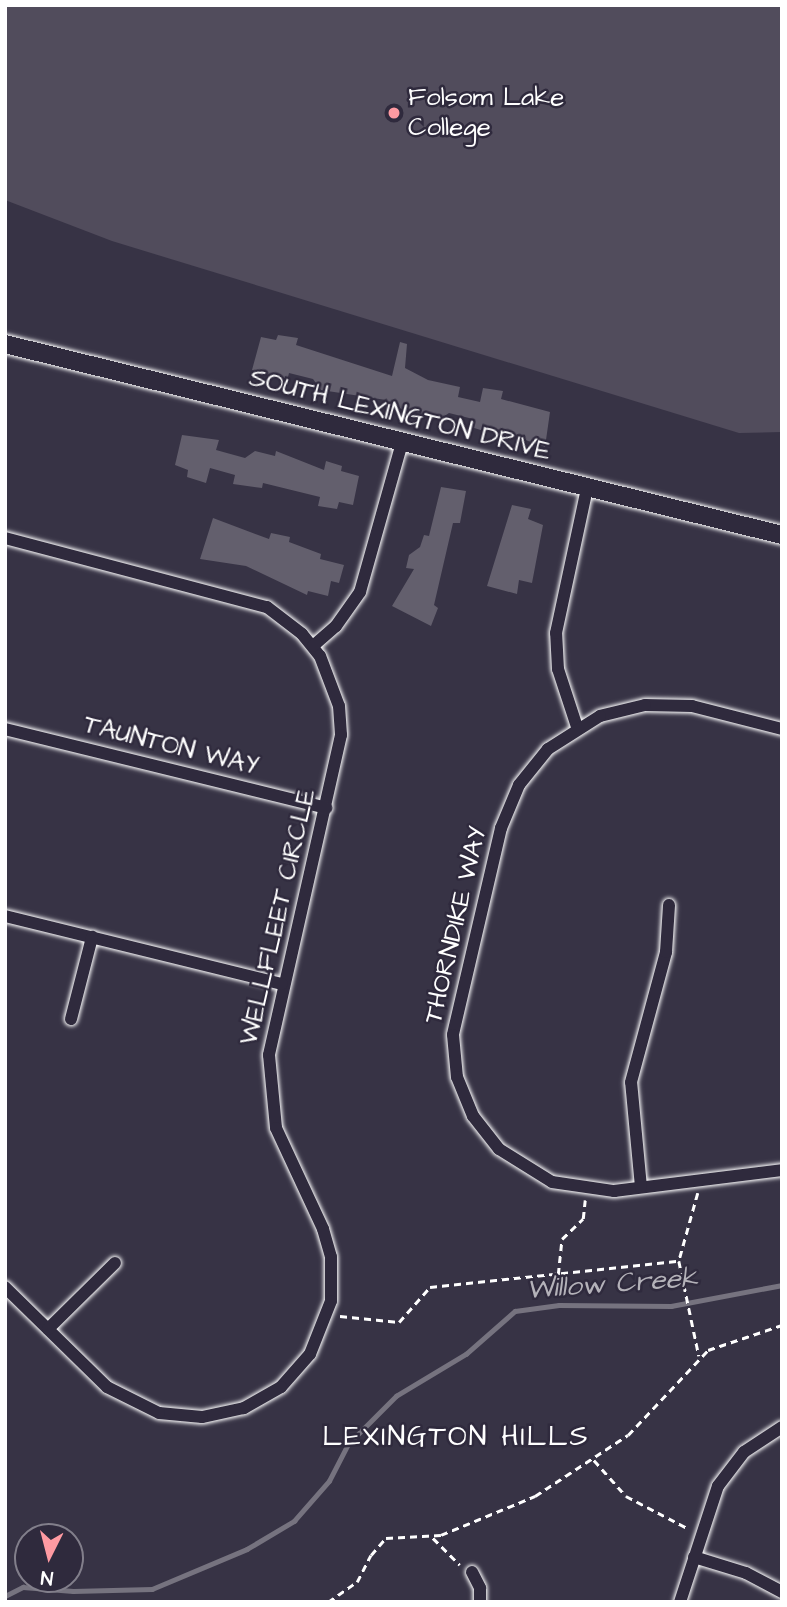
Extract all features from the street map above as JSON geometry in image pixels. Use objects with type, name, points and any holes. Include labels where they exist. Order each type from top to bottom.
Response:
[{"type":"street","name":"SOUTH LEXINGTON DRIVE","points":[[5,344],[782,535]]},
{"type":"street","points":[[313,646],[336,626],[360,592],[402,443]]},
{"type":"street","points":[[577,727],[558,669],[556,633],[587,489]]},
{"type":"street","name":"WELLFLEET CIRCLE","points":[[5,538],[254,601],[291,624],[313,646],[331,678],[341,720],[340,749],[282,984],[268,1055],[271,1104],[284,1152],[328,1243],[332,1286],[328,1315],[310,1354],[281,1387],[244,1408],[202,1418],[159,1413],[132,1403],[107,1387],[5,1287]]},
{"type":"street","name":"THORNDIKE WAY","points":[[782,729],[669,704],[622,709],[577,727],[533,766],[508,806],[453,1035],[457,1077],[485,1133],[533,1173],[586,1190],[641,1188],[782,1170]]},
{"type":"street","name":"TAUNTON WAY","points":[[5,729],[326,808]]},
{"type":"street","points":[[641,1188],[631,1082],[666,951],[669,905]]},
{"type":"street","points":[[5,916],[282,984]]},
{"type":"street","points":[[71,1018],[92,937]]},
{"type":"street","points":[[48,1329],[115,1263]]},
{"type":"street","points":[[681,1602],[712,1499],[730,1468],[755,1443],[782,1427]]},
{"type":"street","points":[[694,1557],[746,1573],[782,1592]]},
{"type":"street","points":[[472,1572],[480,1588],[480,1602]]},
{"type":"path","points":[[697,1181],[698,1198],[679,1261],[699,1356]]},
{"type":"path","points":[[558,1275],[559,1247],[583,1219],[586,1190]]},
{"type":"path","points":[[328,1315],[399,1322],[430,1287],[679,1261]]},
{"type":"path","points":[[328,1602],[357,1583],[370,1555],[386,1538],[432,1537],[506,1509],[594,1461],[628,1436],[699,1356],[726,1341],[782,1325]]},
{"type":"path","points":[[594,1461],[612,1484],[639,1505],[701,1533]]},
{"type":"path","points":[[432,1537],[450,1560],[472,1572]]},
{"type":"shaded area","name":"Folsom Lake College","points":[[5,5],[782,5],[782,432],[739,433],[112,241],[5,200]]},
{"type":"building","points":[[278,335],[298,338],[296,345],[392,376],[400,342],[407,344],[405,368],[428,380],[460,387],[458,397],[480,402],[483,388],[503,391],[501,399],[550,412],[545,447],[489,427],[487,432],[471,427],[473,419],[449,413],[440,419],[385,405],[386,400],[321,390],[313,379],[289,373],[287,381],[252,370],[261,337],[276,340]]},
{"type":"building","points":[[182,435],[219,440],[216,450],[245,458],[255,451],[275,456],[276,451],[324,470],[326,461],[342,466],[341,471],[359,476],[353,505],[339,502],[337,509],[318,506],[320,497],[263,483],[262,488],[233,484],[235,475],[210,468],[206,483],[187,477],[188,470],[175,465]]},
{"type":"building","points":[[441,487],[466,491],[460,523],[453,523],[434,605],[438,608],[431,626],[392,606],[414,569],[406,568],[409,555],[420,547],[424,535],[429,536]]},
{"type":"building","points":[[512,505],[531,509],[528,519],[543,525],[532,583],[519,580],[517,594],[487,586]]},
{"type":"building","points":[[213,518],[269,539],[271,533],[290,537],[289,542],[321,554],[320,559],[344,565],[339,583],[331,581],[328,596],[308,591],[307,595],[246,566],[200,559]]},
{"type":"waterway","name":"Willow Creek","points":[[5,1596],[23,1587],[73,1591],[152,1589],[247,1549],[294,1521],[329,1481],[348,1444],[396,1396],[466,1354],[515,1311],[559,1305],[671,1306],[782,1285]]},
{"type":"place","name":"Folsom Lake College","points":[[394,113]]},
{"type":"district","name":"LEXINGTON HILLS","points":[[456,1437]]}]
